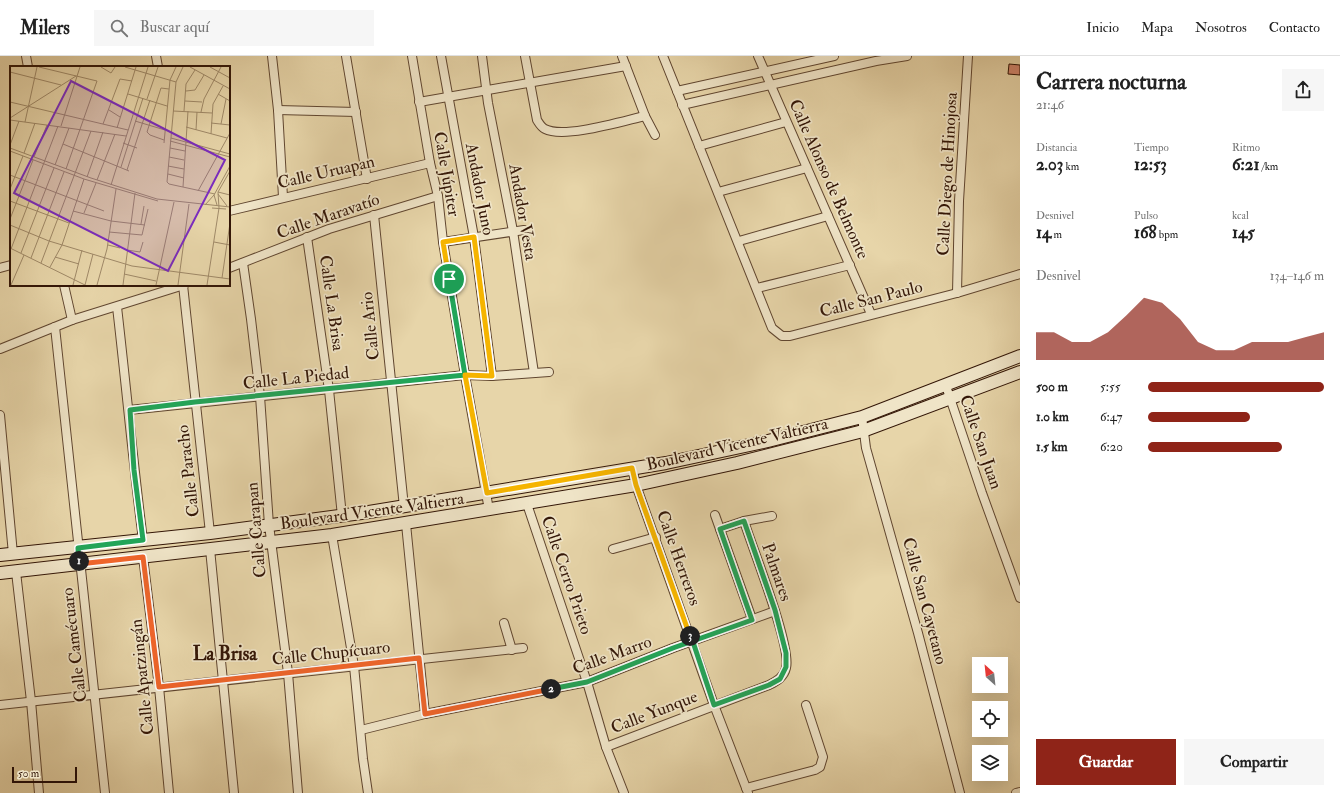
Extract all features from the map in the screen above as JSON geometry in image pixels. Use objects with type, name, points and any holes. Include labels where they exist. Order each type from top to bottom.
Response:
[{"type":"main road","name":"Boulevard Vicente Valtierra","points":[[0,556],[269,526],[404,507],[632,468],[768,442],[862,416],[946,386],[1020,356]]},
{"type":"main road","name":"Boulevard Vicente Valtierra","points":[[0,573],[332,535],[636,485],[737,463],[863,431],[1020,372]]},
{"type":"street","points":[[26,56],[28,66]]},
{"type":"street","points":[[156,56],[158,66]]},
{"type":"street","points":[[272,56],[278,110],[283,197]]},
{"type":"street","points":[[346,56],[367,179]]},
{"type":"street","name":"Calle Júpiter","points":[[412,56],[430,163],[438,196],[443,242],[489,510]]},
{"type":"street","name":"Andador Juno","points":[[441,56],[474,237],[492,376]]},
{"type":"street","name":"Andador Vesta","points":[[482,56],[486,89],[513,231],[534,373]]},
{"type":"street","points":[[525,56],[529,82],[540,124],[547,130],[560,132],[583,130],[645,116]]},
{"type":"street","points":[[622,56],[645,116],[655,135]]},
{"type":"street","points":[[663,56],[739,240],[757,288],[850,265]]},
{"type":"street","name":"Calle Alonso de Belmonte","points":[[758,56],[871,314]]},
{"type":"street","points":[[677,91],[834,56]]},
{"type":"street","points":[[682,105],[770,84],[876,61],[907,56]]},
{"type":"street","name":"Calle Diego de Hinojosa","points":[[957,293],[959,201],[968,56]]},
{"type":"street","points":[[420,102],[486,89],[626,66]]},
{"type":"street","points":[[278,110],[356,112]]},
{"type":"street","points":[[699,146],[786,122]]},
{"type":"street","name":"Calle Uruapan","points":[[230,211],[430,163]]},
{"type":"street","points":[[718,192],[807,168]]},
{"type":"street","name":"Calle Maravatío","points":[[230,268],[307,237],[374,214],[438,196]]},
{"type":"street","name":"Calle Ario","points":[[374,214],[404,507]]},
{"type":"street","points":[[739,240],[828,216]]},
{"type":"street","points":[[443,242],[524,230]]},
{"type":"street","name":"Calle La Brisa","points":[[307,237],[330,390],[342,516]]},
{"type":"street","name":"Calle Carapan","points":[[243,263],[260,396],[269,526],[288,673],[298,793]]},
{"type":"street","points":[[0,268],[10,265]]},
{"type":"street","name":"Calle San Paulo","points":[[757,288],[772,328],[782,336],[790,336],[957,293],[1020,274]]},
{"type":"street","points":[[64,286],[72,320]]},
{"type":"street","points":[[0,349],[72,320],[180,286]]},
{"type":"street","name":"Calle Paracho","points":[[183,286],[210,533]]},
{"type":"street","points":[[117,307],[130,410],[134,470],[143,540]]},
{"type":"street","name":"Calle Camécuaro","points":[[54,327],[105,793]]},
{"type":"street","name":"Calle La Piedad","points":[[130,410],[195,402],[330,390],[465,375],[492,376],[549,372]]},
{"type":"street","name":"Calle San Juan","points":[[946,386],[982,493],[1020,598]]},
{"type":"street","points":[[0,415],[14,554]]},
{"type":"street","name":"Calle San Cayetano","points":[[862,416],[863,431],[960,793]]},
{"type":"street","name":"Calle Herreros","points":[[632,468],[636,485],[693,642],[714,705],[746,788]]},
{"type":"street","name":"Calle Cerro Prieto","points":[[526,504],[587,682],[606,747],[624,793]]},
{"type":"street","points":[[715,515],[752,620]]},
{"type":"street","points":[[720,529],[744,521],[772,516]]},
{"type":"street","name":"Palmares","points":[[744,521],[775,610],[787,659],[786,670],[780,679]]},
{"type":"street","points":[[406,524],[425,714]]},
{"type":"street","points":[[332,535],[354,666],[368,793]]},
{"type":"street","points":[[613,549],[656,538]]},
{"type":"street","points":[[210,549],[234,793]]},
{"type":"street","name":"Calle Apatzingán","points":[[143,557],[159,687],[169,793]]},
{"type":"street","points":[[16,572],[40,793]]},
{"type":"street","name":"Calle Marro","points":[[361,730],[425,714],[587,682],[775,610]]},
{"type":"street","points":[[504,623],[512,650]]},
{"type":"street","name":"Calle Chupícuaro","points":[[0,705],[419,658],[523,648]]},
{"type":"street","name":"Calle Yunque","points":[[606,747],[769,685],[780,679]]},
{"type":"street","points":[[746,788],[815,770],[821,765],[823,757],[806,705]]},
{"type":"street","points":[[1016,793],[1020,792]]},
{"type":"building","points":[[1009,64],[1020,65],[1020,75],[1008,74]]},
{"type":"district","name":"La Brisa","points":[[225,654]]},
{"type":"route","points":[[449,279],[443,242],[474,237],[492,376],[465,375],[487,493],[632,468],[636,485],[693,642],[714,705],[769,685],[780,679],[784,674],[787,663],[786,653],[775,610],[744,521],[720,529],[752,620],[693,642],[673,648],[587,682],[425,714],[419,658],[159,687],[143,557],[79,564],[78,548],[143,540],[134,470],[130,410],[195,402],[330,390],[465,375],[449,279]]}]
